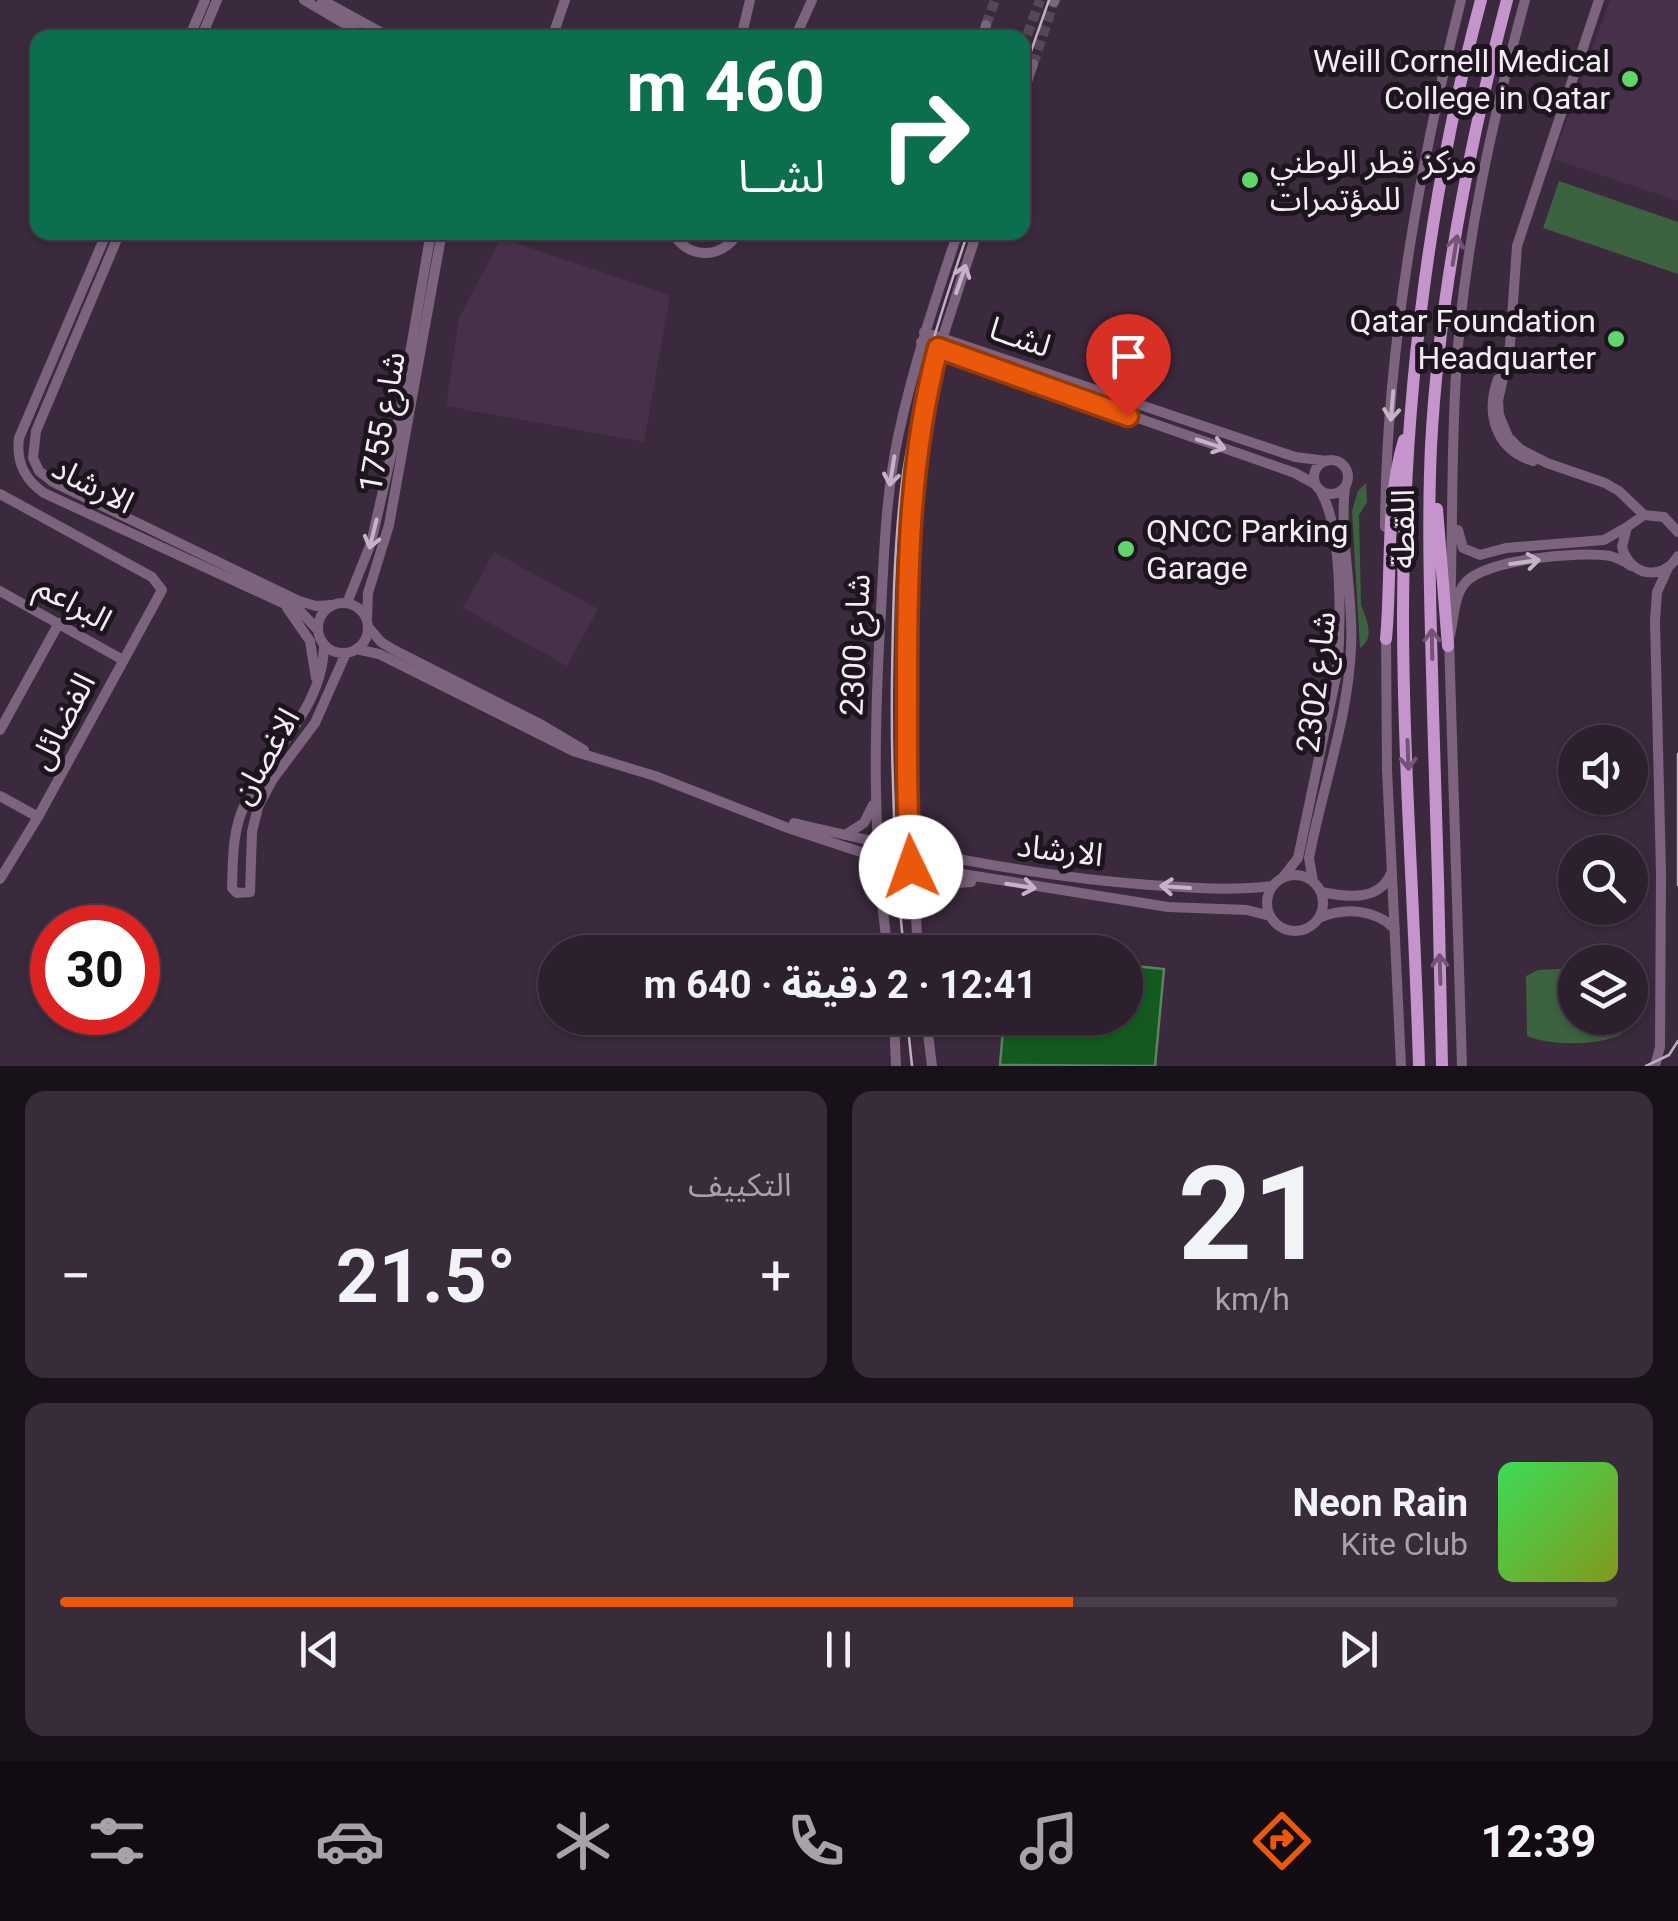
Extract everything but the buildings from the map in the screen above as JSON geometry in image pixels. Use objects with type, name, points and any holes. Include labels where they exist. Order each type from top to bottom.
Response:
[{"type":"main road","name":"اللقطة","points":[[1420,1066],[1403,614],[1409,424],[1414,347],[1432,220],[1481,0]]},
{"type":"main road","name":"اللقطة","points":[[1442,1066],[1430,603],[1431,470],[1442,330],[1478,120],[1507,0]]},
{"type":"main road","points":[[1386,638],[1398,460],[1409,424]]},
{"type":"main road","points":[[1431,470],[1439,521],[1448,646]]},
{"type":"street","points":[[192,30],[205,0]]},
{"type":"street","points":[[205,30],[217,0]]},
{"type":"street","points":[[304,0],[355,30]]},
{"type":"street","points":[[322,0],[376,30]]},
{"type":"street","points":[[555,30],[565,0]]},
{"type":"street","points":[[743,30],[750,0]]},
{"type":"street","points":[[799,30],[812,0]]},
{"type":"street","name":"اللقطة","points":[[1401,1066],[1387,769],[1385,504],[1405,283],[1429,144],[1461,0]]},
{"type":"street","name":"اللقطة","points":[[1462,1066],[1448,646],[1456,372],[1470,255],[1524,0]]},
{"type":"street","points":[[1599,0],[1517,246],[1510,345],[1493,392],[1493,419],[1504,445],[1517,456],[1605,483],[1626,496],[1644,515]]},
{"type":"street","points":[[984,30],[986,24]]},
{"type":"street","points":[[1030,73],[1033,64]]},
{"type":"street","name":"الارشاد","points":[[104,240],[19,438],[23,471],[44,493],[306,614],[318,630]]},
{"type":"street","name":"الارشاد","points":[[117,240],[36,431],[32,448],[35,464],[53,482],[187,548],[300,601],[322,607],[332,605]]},
{"type":"street","name":"شارع 1755","points":[[348,602],[362,571],[396,434],[431,240]]},
{"type":"street","name":"شارع 1755","points":[[368,623],[368,593],[389,525],[441,240]]},
{"type":"street","points":[[678,240],[682,246],[705,254],[721,250],[731,240]]},
{"type":"street","points":[[922,337],[955,240]]},
{"type":"street","points":[[940,342],[974,240]]},
{"type":"street","name":"لشــا","points":[[922,337],[1294,458],[1327,461]]},
{"type":"street","name":"شارع 2300","points":[[886,935],[874,800],[883,568],[890,485],[922,337]]},
{"type":"street","name":"لشــا","points":[[940,342],[1290,471],[1318,488]]},
{"type":"street","name":"شارع 2300","points":[[915,935],[910,850],[907,573],[922,436],[940,342]]},
{"type":"street","points":[[898,438],[907,429],[922,436]]},
{"type":"street","points":[[1327,461],[1337,462],[1345,468],[1345,487],[1331,494],[1318,488],[1316,470],[1327,461]]},
{"type":"street","points":[[1454,474],[1460,543],[1475,554],[1608,539],[1644,515],[1664,517],[1678,530]]},
{"type":"street","name":"شارع 2302","points":[[1313,881],[1308,858],[1344,710],[1352,648],[1345,487]]},
{"type":"street","name":"شارع 2302","points":[[1283,877],[1298,858],[1337,672],[1335,553],[1330,515],[1318,488]]},
{"type":"street","name":"الفضائل","points":[[0,494],[152,577],[162,590],[0,879]]},
{"type":"street","points":[[1626,496],[1632,513],[1622,547],[1650,586],[1655,606],[1660,873],[1660,1048],[1655,1066]]},
{"type":"street","points":[[1448,646],[1461,589],[1476,573],[1518,562],[1594,556],[1613,557],[1648,573],[1675,561]]},
{"type":"street","points":[[1655,606],[1675,561]]},
{"type":"street","name":"البراعم","points":[[0,591],[123,660]]},
{"type":"street","name":"الاغصان","points":[[276,601],[296,618],[310,641],[316,667],[311,693]]},
{"type":"street","points":[[348,602],[362,610],[368,623],[366,640],[351,651],[333,651],[324,645],[318,630],[321,615],[332,605],[348,602]]},
{"type":"street","points":[[0,730],[58,623]]},
{"type":"street","name":"الارشاد","points":[[368,623],[394,650],[542,725],[595,758]]},
{"type":"street","name":"الاغصان","points":[[324,645],[323,670],[291,734],[244,805],[235,832],[232,888],[237,894],[250,892],[252,832],[258,808],[314,723],[351,651]]},
{"type":"street","name":"الارشاد","points":[[351,651],[379,654],[558,745],[876,857],[911,867],[1168,907],[1248,910],[1270,916]]},
{"type":"street","points":[[0,796],[38,817]]},
{"type":"street","points":[[844,835],[864,823],[874,800]]},
{"type":"street","name":"الارشاد","points":[[775,821],[1026,872],[1209,888],[1272,886]]},
{"type":"street","points":[[1321,892],[1372,893],[1384,887],[1392,867]]},
{"type":"street","points":[[1299,875],[1313,881],[1321,892],[1319,918],[1298,931],[1282,928],[1270,916],[1267,901],[1272,886],[1283,877],[1299,875]]},
{"type":"street","name":"الارشاد","points":[[914,925],[926,900],[942,886],[988,880]]},
{"type":"street","points":[[1319,918],[1339,912],[1368,912],[1395,929]]},
{"type":"street","points":[[895,1035],[896,1066]]},
{"type":"street","points":[[928,1035],[932,1066]]},
{"type":"street","points":[[1660,1048],[1666,1066]]},
{"type":"shaded area","name":"Weill Cornell Medical College in Qatar","points":[[1610,0],[1678,0],[1678,201],[1553,159]]},
{"type":"shaded area","points":[[1559,181],[1678,222],[1678,274],[1543,228]]},
{"type":"shaded area","points":[[500,240],[670,295],[644,442],[446,406],[459,318]]},
{"type":"shaded area","points":[[1366,483],[1367,502],[1359,515],[1361,605],[1369,633],[1360,648],[1352,511],[1358,491]]},
{"type":"shaded area","points":[[494,552],[598,609],[567,666],[463,608]]},
{"type":"shaded area","points":[[1143,967],[1164,969],[1155,1066],[1000,1065],[1003,1035],[1143,1035]]},
{"type":"shaded area","points":[[1558,969],[1558,1035],[1620,1035],[1575,1043],[1527,1036],[1526,976],[1538,970]]},
{"type":"tunnel","points":[[986,25],[995,0]]},
{"type":"tunnel","points":[[1029,30],[1040,0]]},
{"type":"tunnel","points":[[1033,64],[1054,2]]},
{"type":"tram line","points":[[1030,54],[1049,0]]},
{"type":"tram line","points":[[903,935],[892,748],[898,525],[914,412],[965,240]]},
{"type":"tram line","points":[[1678,754],[1678,885]]},
{"type":"tram line","points":[[909,1035],[912,1066]]},
{"type":"tram line","points":[[1646,1066],[1669,1055],[1678,1041]]},
{"type":"place","name":"Weill Cornell Medical College in Qatar","points":[[1630,79]]},
{"type":"place","name":"مركز قطر الوطني للمؤتمرات","points":[[1250,180]]},
{"type":"place","name":"Qatar Foundation Headquarter","points":[[1616,339]]},
{"type":"place","name":"QNCC Parking Garage","points":[[1126,549]]},
{"type":"route","points":[[911,867],[907,573],[913,498],[938,348],[1128,416]]}]
